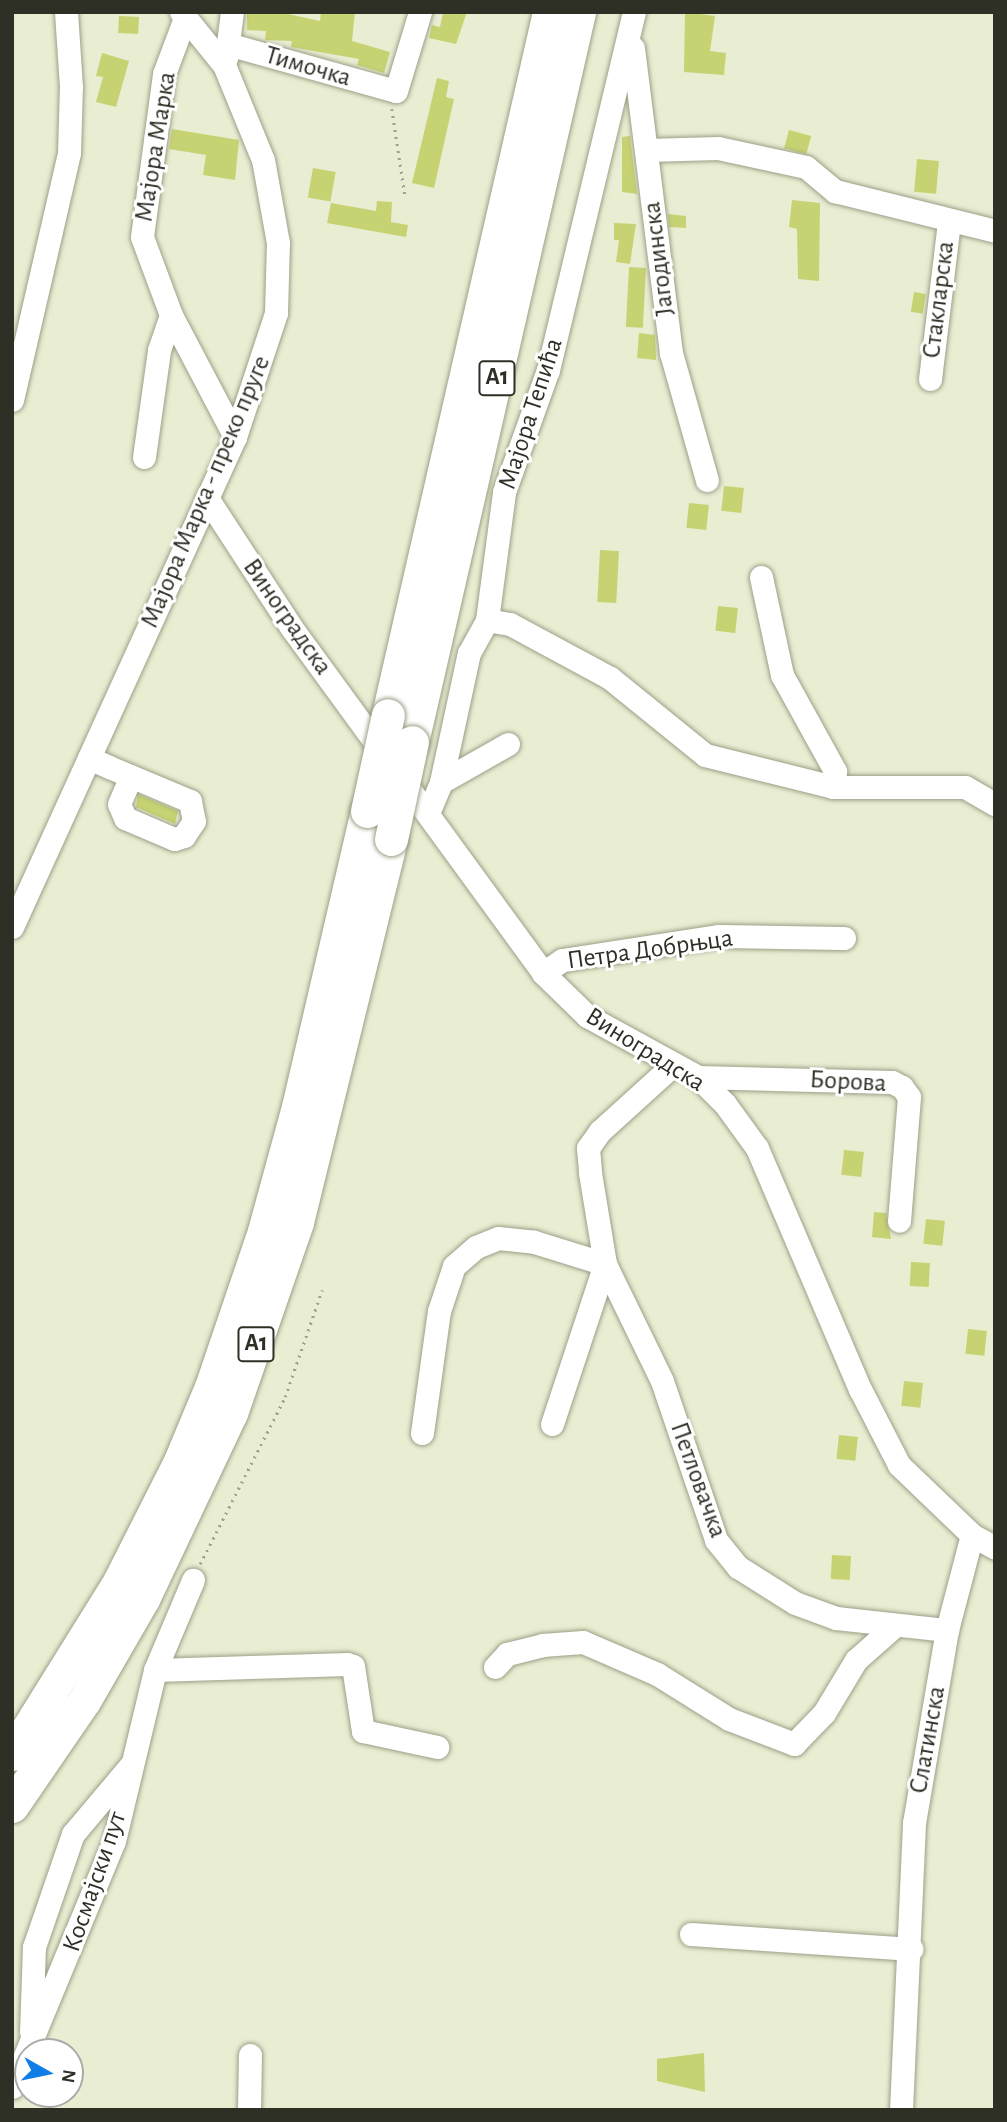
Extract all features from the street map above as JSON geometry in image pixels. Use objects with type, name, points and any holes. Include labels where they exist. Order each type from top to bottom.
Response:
[{"type":"highway","name":"A1","points":[[12,1754],[119,1582],[175,1471],[211,1387],[264,1231],[295,1119],[549,12]]},
{"type":"highway","name":"A1","points":[[12,1806],[84,1701],[143,1600],[231,1413],[297,1222],[391,839],[579,12]]},
{"type":"street","points":[[12,401],[21,338],[69,153],[66,12]]},
{"type":"street","points":[[227,55],[232,12]]},
{"type":"street","points":[[391,90],[420,12]]},
{"type":"street","name":"Мајора Марка - преко пруге","points":[[12,927],[235,437],[276,313],[278,243],[262,160],[227,55],[183,15]]},
{"type":"street","name":"Мајора Марка","points":[[183,15],[164,74],[142,237],[170,315],[235,437]]},
{"type":"street","name":"Јагодинска","points":[[633,23],[671,353],[707,480]]},
{"type":"street","name":"Мајора Тепића","points":[[428,813],[442,782],[468,653],[487,620],[504,492],[548,370],[633,23]]},
{"type":"street","name":"Тимочка","points":[[227,55],[391,90]]},
{"type":"street","name":"Стакларска","points":[[646,150],[718,148],[806,167],[835,191],[995,230]]},
{"type":"street","name":"Стакларска","points":[[930,379],[949,220]]},
{"type":"street","points":[[144,457],[159,350],[170,315]]},
{"type":"street","name":"Виноградска","points":[[207,498],[291,627],[543,973],[587,1016],[698,1077],[725,1104],[757,1148],[860,1389],[900,1465],[972,1535],[995,1548]]},
{"type":"street","points":[[761,577],[782,675],[835,771],[833,787]]},
{"type":"street","points":[[487,620],[510,624],[610,678],[705,755],[833,787],[965,787],[995,804]]},
{"type":"street","points":[[442,782],[508,744]]},
{"type":"street","points":[[89,758],[131,776]]},
{"type":"street","name":"Петра Добрњца","points":[[543,973],[562,960],[719,936],[844,938]]},
{"type":"street","name":"Петловачка","points":[[674,1064],[600,1131],[588,1148],[605,1264],[662,1381],[716,1541],[738,1567],[794,1603],[836,1618],[892,1628],[947,1630]]},
{"type":"street","name":"Борова","points":[[698,1077],[892,1082],[902,1087],[909,1097],[899,1221]]},
{"type":"street","points":[[422,1433],[439,1311],[454,1266],[476,1247],[498,1238],[534,1242],[605,1264]]},
{"type":"street","name":"Петловачка","points":[[552,1424],[605,1264]]},
{"type":"street","name":"Слатинска","points":[[901,2110],[911,1949],[914,1823],[947,1630],[972,1535]]},
{"type":"street","name":"Космајски пут","points":[[33,2038],[114,1841],[156,1670],[193,1580]]},
{"type":"street","points":[[495,1667],[507,1654],[542,1645],[583,1642],[657,1674],[729,1719],[794,1744],[824,1713],[856,1660],[892,1628]]},
{"type":"street","points":[[156,1670],[353,1665],[363,1731],[437,1747]]},
{"type":"street","points":[[31,2038],[34,1947],[73,1833],[133,1763]]},
{"type":"street","points":[[691,1934],[911,1949]]},
{"type":"street","points":[[249,2110],[250,2055]]},
{"type":"path","name":"Тимочка","points":[[391,90],[405,195]]},
{"type":"path","points":[[193,1580],[285,1398],[322,1290]]},
{"type":"building","points":[[247,12],[279,12],[320,21],[321,12],[355,12],[352,41],[390,52],[384,73],[357,65],[359,59],[291,47],[292,41],[265,40],[266,31],[247,30]]},
{"type":"building","points":[[443,12],[467,12],[456,44],[429,38],[432,25],[440,27]]},
{"type":"building","points":[[685,12],[715,16],[710,51],[726,53],[724,75],[684,72]]},
{"type":"building","points":[[119,16],[139,17],[138,34],[118,33]]},
{"type":"building","points":[[102,53],[129,61],[116,107],[96,102],[103,77],[96,76]]},
{"type":"building","points":[[437,78],[449,81],[446,97],[454,99],[434,188],[412,183]]},
{"type":"building","points":[[172,129],[239,140],[235,180],[203,175],[206,155],[169,149]]},
{"type":"building","points":[[789,130],[811,136],[806,154],[784,148]]},
{"type":"building","points":[[630,136],[637,194],[622,192],[622,137]]},
{"type":"building","points":[[917,159],[939,161],[936,194],[914,192]]},
{"type":"building","points":[[313,168],[336,172],[330,202],[308,198]]},
{"type":"building","points":[[792,200],[820,203],[819,281],[798,279],[797,229],[789,227]]},
{"type":"building","points":[[377,201],[392,202],[391,222],[408,225],[406,237],[327,223],[331,203],[376,211]]},
{"type":"building","points":[[668,214],[686,216],[686,228],[669,227]]},
{"type":"building","points":[[614,223],[636,224],[630,264],[616,262],[619,240],[614,240]]},
{"type":"building","points":[[629,267],[646,268],[643,328],[626,327]]},
{"type":"building","points":[[914,292],[926,294],[923,314],[911,312]]},
{"type":"building","points":[[639,333],[655,335],[656,360],[637,358]]},
{"type":"building","points":[[724,486],[744,488],[741,513],[721,511]]},
{"type":"building","points":[[689,503],[709,505],[706,530],[686,528]]},
{"type":"building","points":[[600,550],[619,551],[616,603],[597,602]]},
{"type":"building","points":[[718,606],[738,608],[735,633],[715,631]]},
{"type":"building","points":[[138,794],[178,811],[175,824],[136,807]]},
{"type":"building","points":[[844,1150],[864,1152],[861,1177],[841,1175]]},
{"type":"building","points":[[874,1212],[886,1213],[891,1239],[872,1237]]},
{"type":"building","points":[[926,1219],[945,1221],[942,1246],[923,1244]]},
{"type":"building","points":[[911,1262],[930,1263],[929,1287],[910,1286]]},
{"type":"building","points":[[968,1329],[987,1331],[984,1356],[965,1354]]},
{"type":"building","points":[[904,1381],[923,1383],[920,1408],[901,1406]]},
{"type":"building","points":[[839,1435],[858,1437],[855,1461],[836,1459]]},
{"type":"building","points":[[832,1555],[851,1556],[850,1580],[831,1579]]},
{"type":"building","points":[[704,2053],[705,2092],[657,2081],[657,2059]]}]
